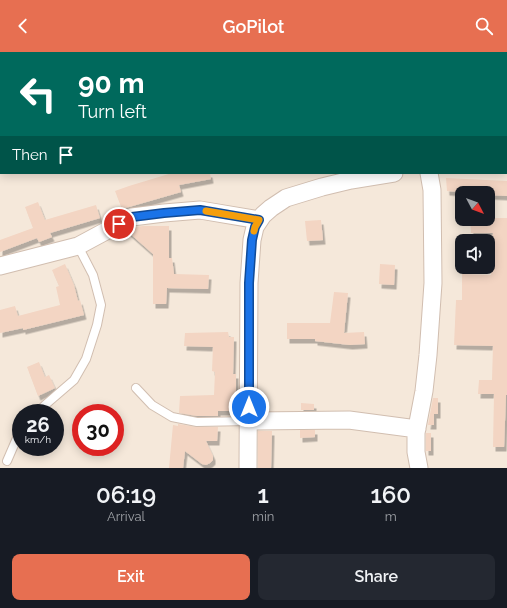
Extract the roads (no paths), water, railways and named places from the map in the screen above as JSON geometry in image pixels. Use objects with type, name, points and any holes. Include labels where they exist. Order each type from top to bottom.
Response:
[{"type":"street","points":[[248,468],[249,283],[252,240],[255,227],[263,215],[286,198],[351,180],[388,174]]},
{"type":"street","points":[[419,468],[416,452],[417,429],[428,362],[433,283],[432,190],[429,174]]},
{"type":"street","points":[[0,266],[78,246],[132,217],[200,210],[259,220]]},
{"type":"street","points":[[249,421],[349,420],[417,429]]},
{"type":"lane","points":[[45,404],[74,380],[86,359],[97,325],[101,305],[93,275],[78,246]]},
{"type":"lane","points":[[136,388],[152,405],[172,417],[197,422],[249,421]]},
{"type":"lane","points":[[7,461],[12,450]]}]
